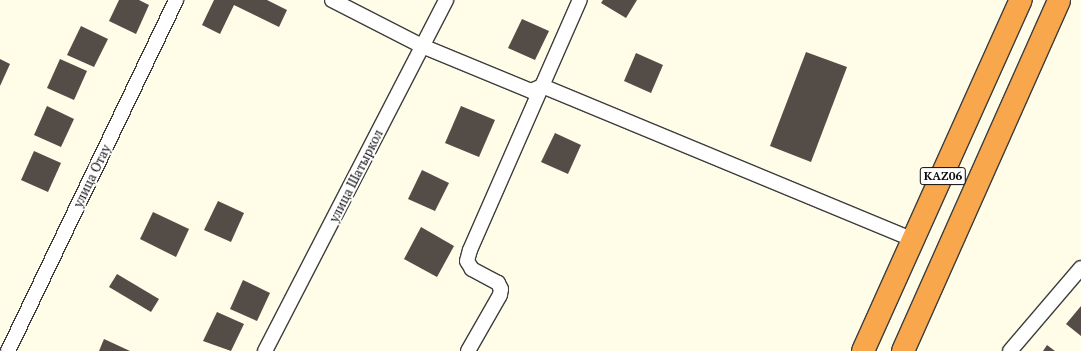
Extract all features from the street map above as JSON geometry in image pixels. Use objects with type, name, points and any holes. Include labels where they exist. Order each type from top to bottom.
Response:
[{"type":"highway","name":"KАZ06","points":[[863,351],[1021,0]]},
{"type":"highway","name":"KАZ06","points":[[909,348],[1059,0]]},
{"type":"street","name":"улица Отау","points":[[8,351],[176,0]]},
{"type":"street","points":[[332,0],[422,46],[530,91],[542,86],[914,240]]},
{"type":"street","name":"улица Шатыркол","points":[[265,351],[446,0]]},
{"type":"street","points":[[468,351],[500,295],[501,289],[498,283],[472,270],[467,261],[470,250],[580,0]]},
{"type":"street","points":[[1010,351],[1081,268]]},
{"type":"building","points":[[119,0],[139,0],[149,5],[136,34],[109,21]]},
{"type":"building","points":[[214,0],[267,0],[287,10],[279,27],[234,5],[220,34],[202,25]]},
{"type":"building","points":[[603,0],[637,0],[626,18],[601,3]]},
{"type":"building","points":[[522,19],[549,31],[535,60],[508,48]]},
{"type":"building","points":[[81,26],[108,39],[94,67],[67,55]]},
{"type":"building","points":[[806,52],[847,67],[811,162],[770,146]]},
{"type":"building","points":[[636,53],[663,65],[651,93],[624,81]]},
{"type":"building","points":[[0,59],[10,64],[0,86]]},
{"type":"building","points":[[60,59],[87,71],[74,100],[47,88]]},
{"type":"building","points":[[47,106],[74,119],[61,147],[34,135]]},
{"type":"building","points":[[461,106],[495,120],[479,157],[445,143]]},
{"type":"building","points":[[555,133],[581,145],[568,174],[541,162]]},
{"type":"building","points":[[34,151],[61,163],[48,192],[21,180]]},
{"type":"building","points":[[422,170],[449,183],[435,211],[408,199]]},
{"type":"building","points":[[218,201],[244,213],[231,242],[204,230]]},
{"type":"building","points":[[153,212],[189,229],[176,257],[140,239]]},
{"type":"building","points":[[421,227],[454,246],[437,277],[404,259]]},
{"type":"building","points":[[117,274],[159,299],[151,312],[109,287]]},
{"type":"building","points":[[243,280],[270,293],[257,321],[230,309]]},
{"type":"building","points":[[1081,306],[1081,336],[1066,324]]},
{"type":"building","points":[[217,312],[244,324],[231,351],[203,341]]},
{"type":"building","points":[[104,339],[130,351],[99,351]]},
{"type":"building","points":[[1047,345],[1055,351],[1043,351]]}]
